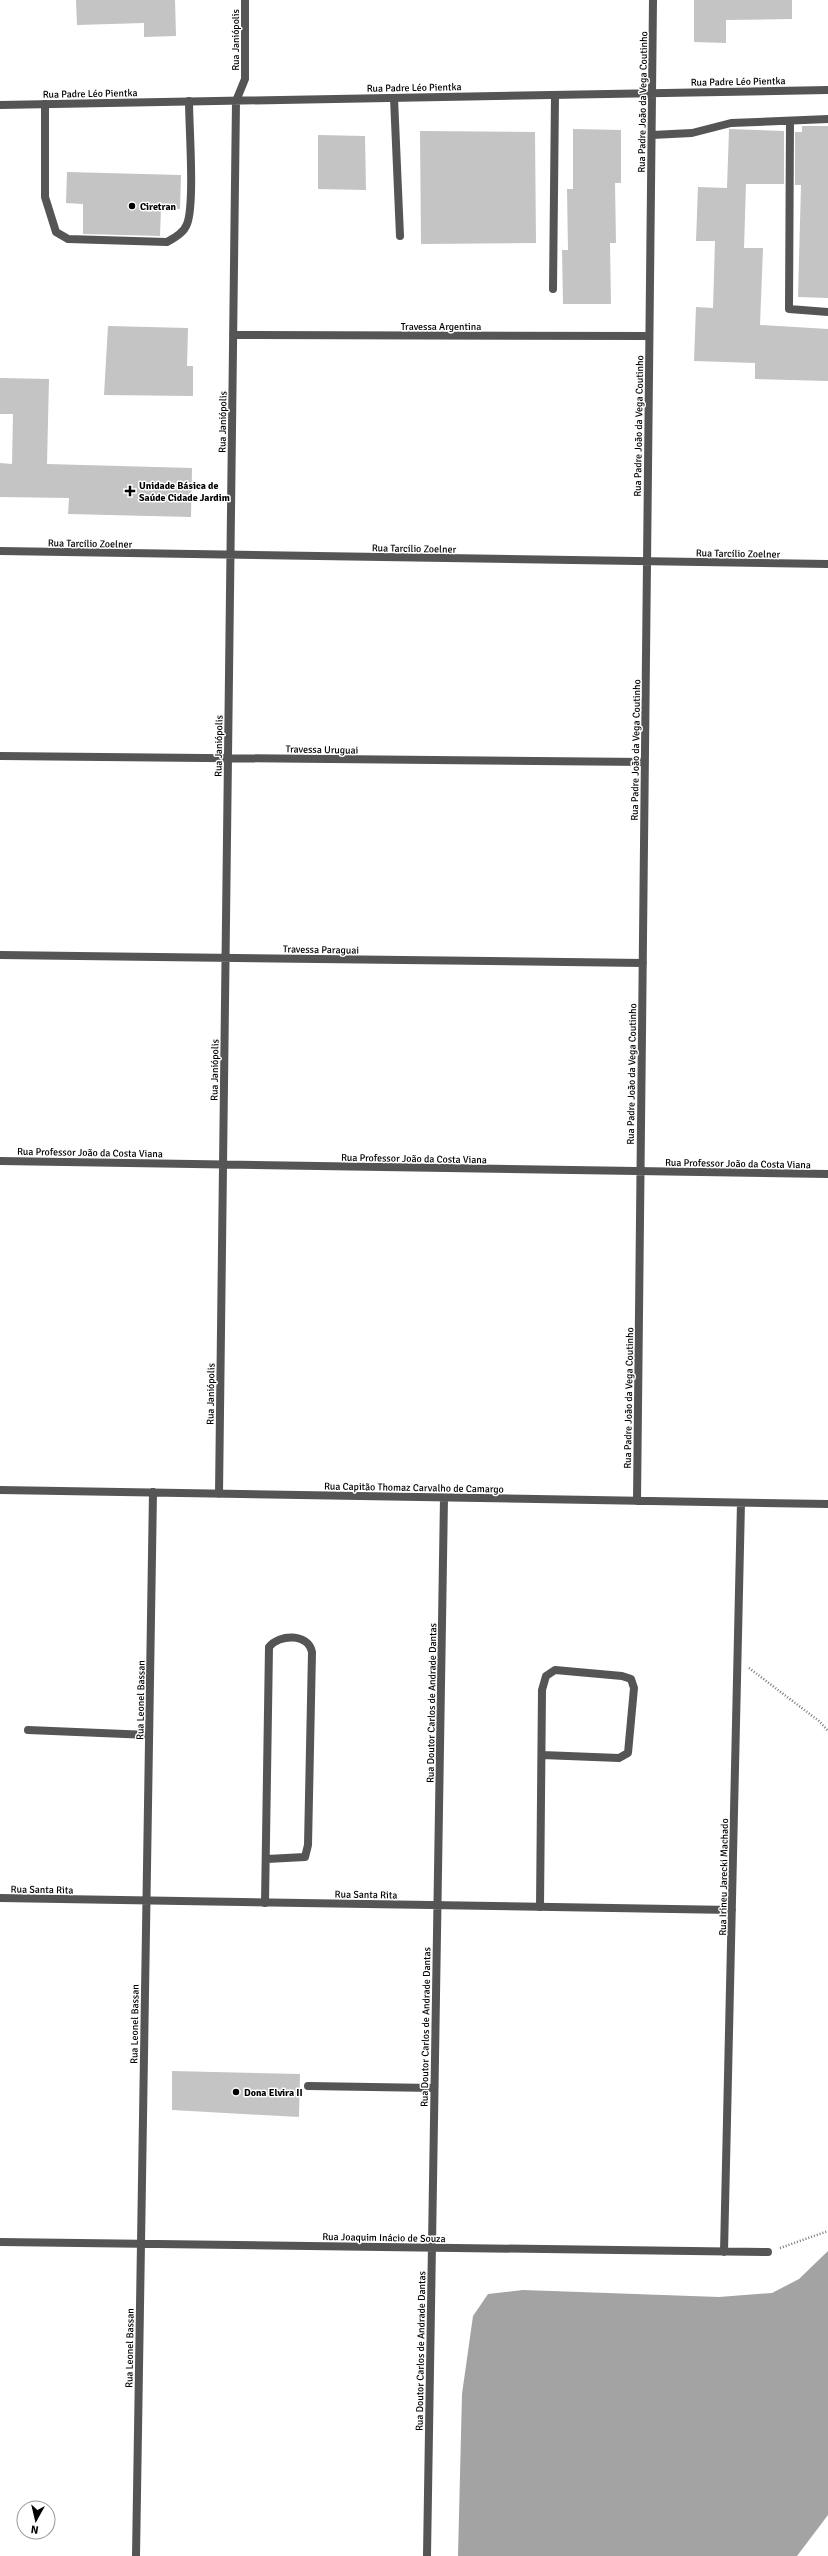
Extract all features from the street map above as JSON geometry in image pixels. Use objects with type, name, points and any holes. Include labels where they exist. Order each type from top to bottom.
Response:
[{"type":"street","name":"Rua Janiópolis","points":[[219,1494],[236,101],[245,79],[245,0]]},
{"type":"street","name":"Rua Padre João da Vega Coutinho","points":[[637,1501],[653,0]]},
{"type":"street","name":"Rua Padre Léo Pientka","points":[[0,105],[828,90]]},
{"type":"street","points":[[553,289],[555,95]]},
{"type":"street","points":[[394,98],[400,236]]},
{"type":"street","points":[[45,104],[45,197],[49,216],[56,232],[68,239],[167,242],[178,236],[187,224],[190,201],[189,101]]},
{"type":"street","points":[[652,135],[692,133],[731,123],[828,119]]},
{"type":"street","points":[[790,121],[789,309],[828,312]]},
{"type":"street","name":"Travessa Argentina","points":[[233,335],[650,336]]},
{"type":"street","name":"Rua Tarcílio Zoelner","points":[[0,551],[828,564]]},
{"type":"street","name":"Travessa Uruguai","points":[[0,756],[645,762]]},
{"type":"street","name":"Travessa Paraguai","points":[[0,955],[643,963]]},
{"type":"street","name":"Rua Professor João da Costa Viana","points":[[0,1161],[828,1174]]},
{"type":"street","name":"Rua Capitão Thomaz Carvalho de Camargo","points":[[0,1490],[828,1504]]},
{"type":"street","name":"Rua Leonel Bassan","points":[[136,2556],[153,1492]]},
{"type":"street","name":"Rua Doutor Carlos de Andrade Dantas","points":[[427,2556],[444,1498]]},
{"type":"street","name":"Rua Irineu Jarecki Machado","points":[[724,2252],[741,1502]]},
{"type":"street","points":[[265,1903],[267,1859],[269,1648],[274,1641],[282,1637],[306,1640],[310,1645],[312,1652],[307,1850],[305,1857],[301,1858],[267,1859]]},
{"type":"street","points":[[540,1907],[542,1690],[546,1676],[555,1670],[622,1676],[631,1679],[634,1688],[628,1752],[619,1758],[542,1756]]},
{"type":"street","points":[[28,1730],[149,1735]]},
{"type":"street","name":"Rua Santa Rita","points":[[0,1898],[732,1910]]},
{"type":"street","points":[[308,2086],[434,2088]]},
{"type":"street","name":"Rua Joaquim Inácio de Souza","points":[[0,2242],[768,2252]]},
{"type":"path","points":[[738,1659],[819,1721],[828,1731]]},
{"type":"path","points":[[768,2252],[828,2231]]},
{"type":"shaded area","points":[[828,2251],[828,2515],[797,2556],[458,2556],[462,2394],[473,2316],[488,2294],[523,2290],[719,2297],[772,2293],[799,2279]]},
{"type":"building","points":[[76,0],[175,0],[176,36],[144,37],[144,23],[77,25]]},
{"type":"building","points":[[694,0],[792,0],[792,19],[726,20],[726,43],[694,42]]},
{"type":"building","points":[[802,126],[828,126],[828,298],[798,297],[801,185],[795,185],[795,132],[802,132]]},
{"type":"building","points":[[573,129],[621,130],[621,183],[615,183],[616,243],[610,243],[611,304],[563,304],[562,250],[568,250],[567,189],[573,189]]},
{"type":"building","points":[[729,129],[784,131],[784,184],[746,184],[744,248],[763,248],[760,325],[828,329],[828,381],[755,379],[755,363],[694,361],[696,307],[713,308],[715,241],[696,241],[698,187],[727,188]]},
{"type":"building","points":[[420,131],[535,132],[536,243],[421,244]]},
{"type":"building","points":[[318,135],[365,136],[366,190],[318,189]]},
{"type":"building","name":"Ciretran","points":[[67,172],[181,175],[180,209],[161,208],[160,236],[83,234],[83,204],[66,203]]},
{"type":"building","points":[[108,326],[188,328],[187,366],[193,366],[193,396],[104,395]]},
{"type":"building","points":[[0,378],[49,379],[47,464],[192,468],[191,517],[68,514],[69,498],[0,497],[0,463],[12,464],[13,414],[0,414]]},
{"type":"building","name":"Dona Elvira II","points":[[172,2071],[300,2074],[299,2117],[172,2110]]},
{"type":"place","name":"Ciretran","points":[[132,206]]},
{"type":"place","name":"Unidade Básica de Saúde Cidade Jardim","points":[[130,491]]},
{"type":"place","name":"Dona Elvira II","points":[[236,2092]]}]
